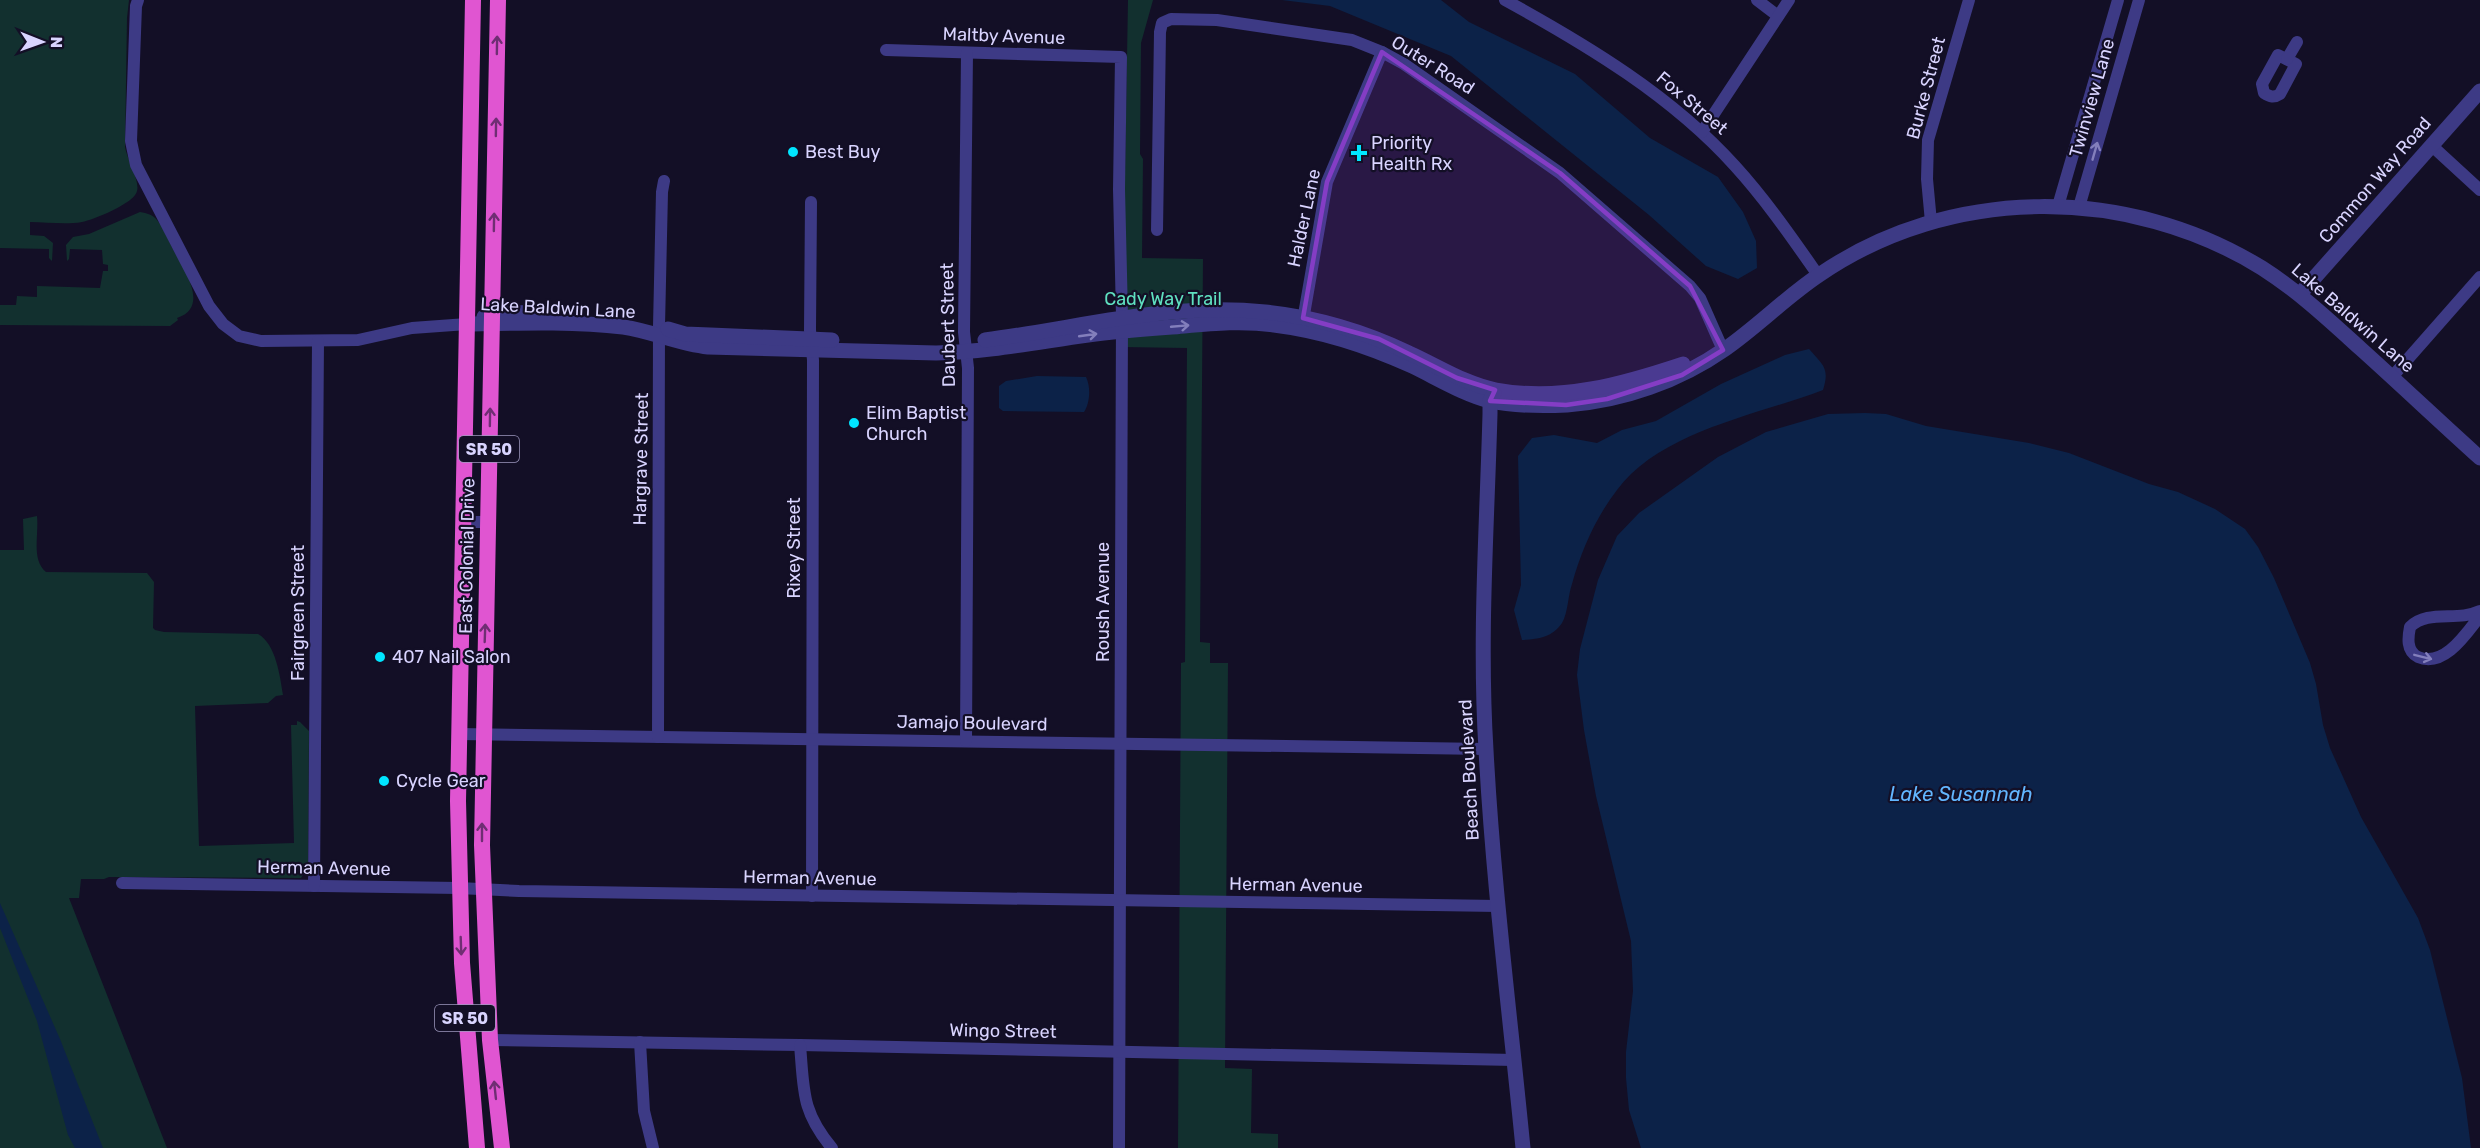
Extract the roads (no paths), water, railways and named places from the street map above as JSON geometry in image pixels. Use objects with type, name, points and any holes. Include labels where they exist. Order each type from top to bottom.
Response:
[{"type":"highway","name":"East Colonial Drive","points":[[473,0],[459,734],[459,888],[465,1022],[477,1148]]},
{"type":"highway","name":"East Colonial Drive","points":[[498,0],[483,734],[483,891],[490,1040],[502,1148]]},
{"type":"highway","points":[[472,46],[482,73],[496,89]]},
{"type":"street","points":[[138,0],[131,141],[136,165],[209,306],[223,324],[240,336],[261,341],[358,340],[412,328],[467,324]]},
{"type":"street","name":"Fox Street","points":[[1505,0],[1644,86],[1702,132],[1768,205],[1818,275]]},
{"type":"street","points":[[1758,0],[1778,16]]},
{"type":"street","points":[[1702,132],[1789,0]]},
{"type":"street","name":"Burke Street","points":[[1931,222],[1927,179],[1928,140],[1969,0]]},
{"type":"street","name":"Twinview Lane","points":[[2058,206],[2118,0]]},
{"type":"street","name":"Twinview Lane","points":[[2079,207],[2139,0]]},
{"type":"street","name":"Outer Road","points":[[1157,230],[1160,27],[1166,20],[1217,20],[1352,40],[1404,64],[1560,173],[1683,280],[1700,298],[1723,350]]},
{"type":"street","points":[[2287,59],[2297,42]]},
{"type":"street","name":"Maltby Avenue","points":[[886,50],[1120,57]]},
{"type":"street","name":"Halder Lane","points":[[1302,323],[1327,182],[1382,52]]},
{"type":"street","name":"Daubert Street","points":[[966,741],[967,53]]},
{"type":"street","name":"Roush Avenue","points":[[1119,1148],[1122,324],[1119,189],[1120,57]]},
{"type":"street","name":"Common Way Road","points":[[2300,294],[2480,91]]},
{"type":"street","points":[[2431,145],[2480,190]]},
{"type":"street","name":"Hargrave Street","points":[[658,737],[659,331],[664,182]]},
{"type":"street","name":"Rixey Street","points":[[811,202],[812,896]]},
{"type":"street","name":"Lake Baldwin Lane","points":[[467,324],[492,318],[623,327],[659,331],[687,345],[708,347],[811,344],[966,347],[1122,324],[1162,311],[1225,309],[1302,323],[1343,327],[1379,339],[1492,395],[1536,395],[1601,388],[1643,378],[1723,350],[1818,275],[1852,255],[1931,222],[2000,208],[2079,207],[2151,219],[2188,231],[2261,268],[2300,294],[2480,458]]},
{"type":"street","points":[[2392,377],[2480,277]]},
{"type":"street","name":"Fairgreen Street","points":[[314,886],[318,341]]},
{"type":"street","name":"Beach Boulevard","points":[[1492,395],[1484,671],[1486,749],[1498,906],[1523,1148]]},
{"type":"street","points":[[463,522],[488,522]]},
{"type":"street","points":[[2480,611],[2461,617],[2426,617],[2417,620],[2410,627],[2409,647],[2413,654],[2420,658],[2431,660],[2439,658],[2451,649],[2480,616]]},
{"type":"street","name":"Jamajo Boulevard","points":[[459,734],[1486,749]]},
{"type":"street","name":"Herman Avenue","points":[[122,883],[459,888],[483,891],[1498,906]]},
{"type":"street","name":"Wingo Street","points":[[490,1040],[800,1044],[1514,1060]]},
{"type":"street","points":[[640,1042],[644,1111],[652,1148]]},
{"type":"street","points":[[800,1044],[805,1104],[820,1134],[832,1148]]},
{"type":"water","points":[[1282,0],[1441,0],[1469,22],[1575,74],[1650,138],[1718,177],[1743,212],[1756,241],[1757,268],[1738,279],[1706,266],[1649,215],[1451,56],[1330,6]]},
{"type":"water","points":[[1809,349],[1824,367],[1826,377],[1823,390],[1712,427],[1659,453],[1636,470],[1609,500],[1590,535],[1576,572],[1562,623],[1549,635],[1522,640],[1514,610],[1521,585],[1518,456],[1532,438],[1554,435],[1597,443],[1622,430],[1656,421],[1721,384],[1785,355]]},
{"type":"water","points":[[1037,376],[1086,377],[1089,395],[1084,412],[1003,411],[999,408],[999,386],[1006,381]]},
{"type":"water","name":"Lake Susannah","points":[[1828,414],[1886,414],[1926,426],[2029,443],[2069,453],[2149,484],[2178,492],[2215,509],[2245,529],[2258,547],[2274,578],[2310,663],[2330,748],[2361,817],[2418,918],[2430,950],[2462,1078],[2471,1148],[1641,1148],[1629,1110],[1626,1078],[1626,1052],[1633,991],[1631,941],[1596,796],[1577,675],[1580,649],[1598,580],[1617,536],[1639,513],[1718,457],[1766,432]]},
{"type":"water","points":[[0,903],[60,1039],[103,1148],[75,1148],[68,1135],[37,1021],[0,928]]},
{"type":"place","name":"Best Buy","points":[[793,152]]},
{"type":"place","name":"Priority Health Rx","points":[[1359,153]]},
{"type":"place","name":"Elim Baptist Church","points":[[854,423]]},
{"type":"place","name":"407 Nail Salon","points":[[380,657]]},
{"type":"place","name":"Cycle Gear","points":[[384,781]]},
{"type":"park label","name":"Cady Way Trail","points":[[1163,299]]}]
